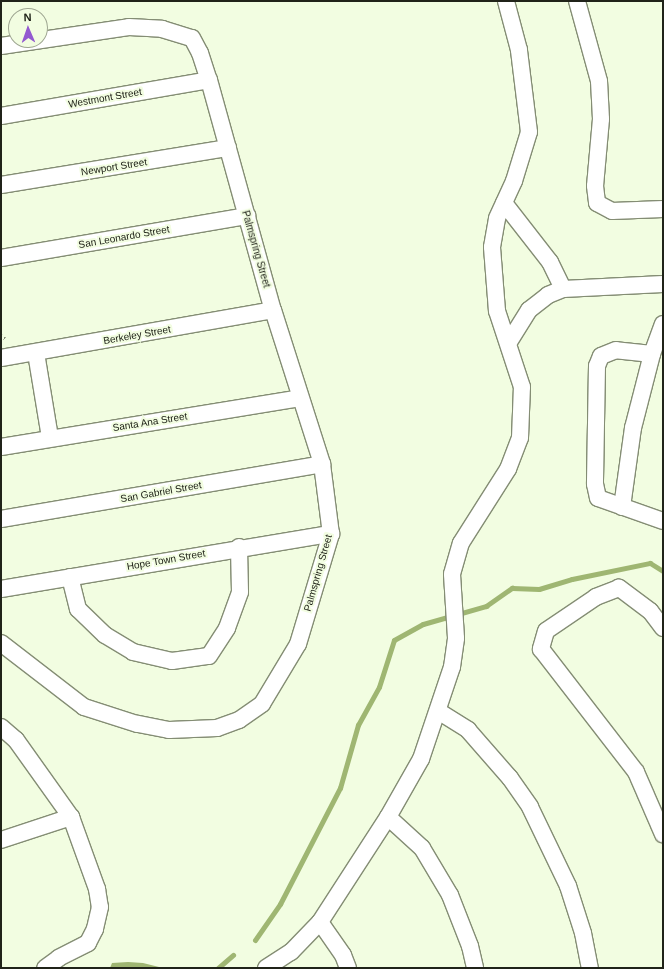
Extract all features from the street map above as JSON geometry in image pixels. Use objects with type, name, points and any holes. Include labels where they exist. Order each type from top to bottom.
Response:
[{"type":"street","points":[[266,968],[291,952],[320,922],[388,817],[421,759],[452,667],[456,638],[452,607],[452,574],[461,543],[508,469],[520,438],[522,387],[497,311],[492,255],[497,218],[504,203],[529,132],[519,50],[506,1]]},
{"type":"street","points":[[577,1],[599,81],[601,119],[595,186],[597,203],[612,211],[663,210]]},
{"type":"street","name":"Palmspring Street","points":[[1,46],[129,27],[162,29],[192,38],[200,52],[209,80],[273,310],[322,464],[331,534],[298,644],[262,704],[239,720],[217,728],[169,730],[137,724],[84,707],[1,643]]},
{"type":"street","name":"Westmont Street","points":[[1,116],[209,80]]},
{"type":"street","name":"Newport Street","points":[[1,185],[228,148]]},
{"type":"street","points":[[504,203],[550,262],[563,289]]},
{"type":"street","name":"San Leonardo Street","points":[[1,258],[247,216]]},
{"type":"street","points":[[508,342],[529,310],[548,295],[563,289],[663,284]]},
{"type":"street","name":"Berkeley Street","points":[[1,358],[273,310]]},
{"type":"street","points":[[622,507],[633,428],[652,354],[663,324]]},
{"type":"street","points":[[652,354],[616,350],[601,356],[597,366],[595,484],[598,498],[663,521]]},
{"type":"street","points":[[36,353],[50,438]]},
{"type":"street","name":"Santa Ana Street","points":[[1,447],[300,398]]},
{"type":"street","name":"San Gabriel Street","points":[[1,519],[322,464]]},
{"type":"street","name":"Hope Town Street","points":[[1,589],[239,547],[331,534]]},
{"type":"street","points":[[70,578],[78,609],[105,635],[133,652],[172,661],[209,656],[228,628],[240,592],[239,547]]},
{"type":"street","points":[[663,628],[650,611],[619,588],[596,597],[546,631],[541,649],[636,772],[663,834]]},
{"type":"street","points":[[438,711],[468,730],[510,778],[530,807],[568,886],[583,933],[590,968]]},
{"type":"street","points":[[1,727],[16,740],[71,817],[97,889],[100,907],[95,929],[88,942],[59,958],[45,968]]},
{"type":"street","points":[[1,840],[71,817]]},
{"type":"street","points":[[388,817],[422,848],[450,894],[470,946],[475,968]]},
{"type":"street","points":[[320,922],[343,955],[348,968]]},
{"type":"shaded area","points":[[112,963],[143,963],[163,968],[110,968]]},
{"type":"waterway","points":[[255,940],[280,904],[340,788],[358,725],[379,687],[394,640],[423,624],[486,606],[512,588],[539,589],[572,579],[650,563],[663,571]]},
{"type":"waterway","points":[[218,968],[233,955]]}]
